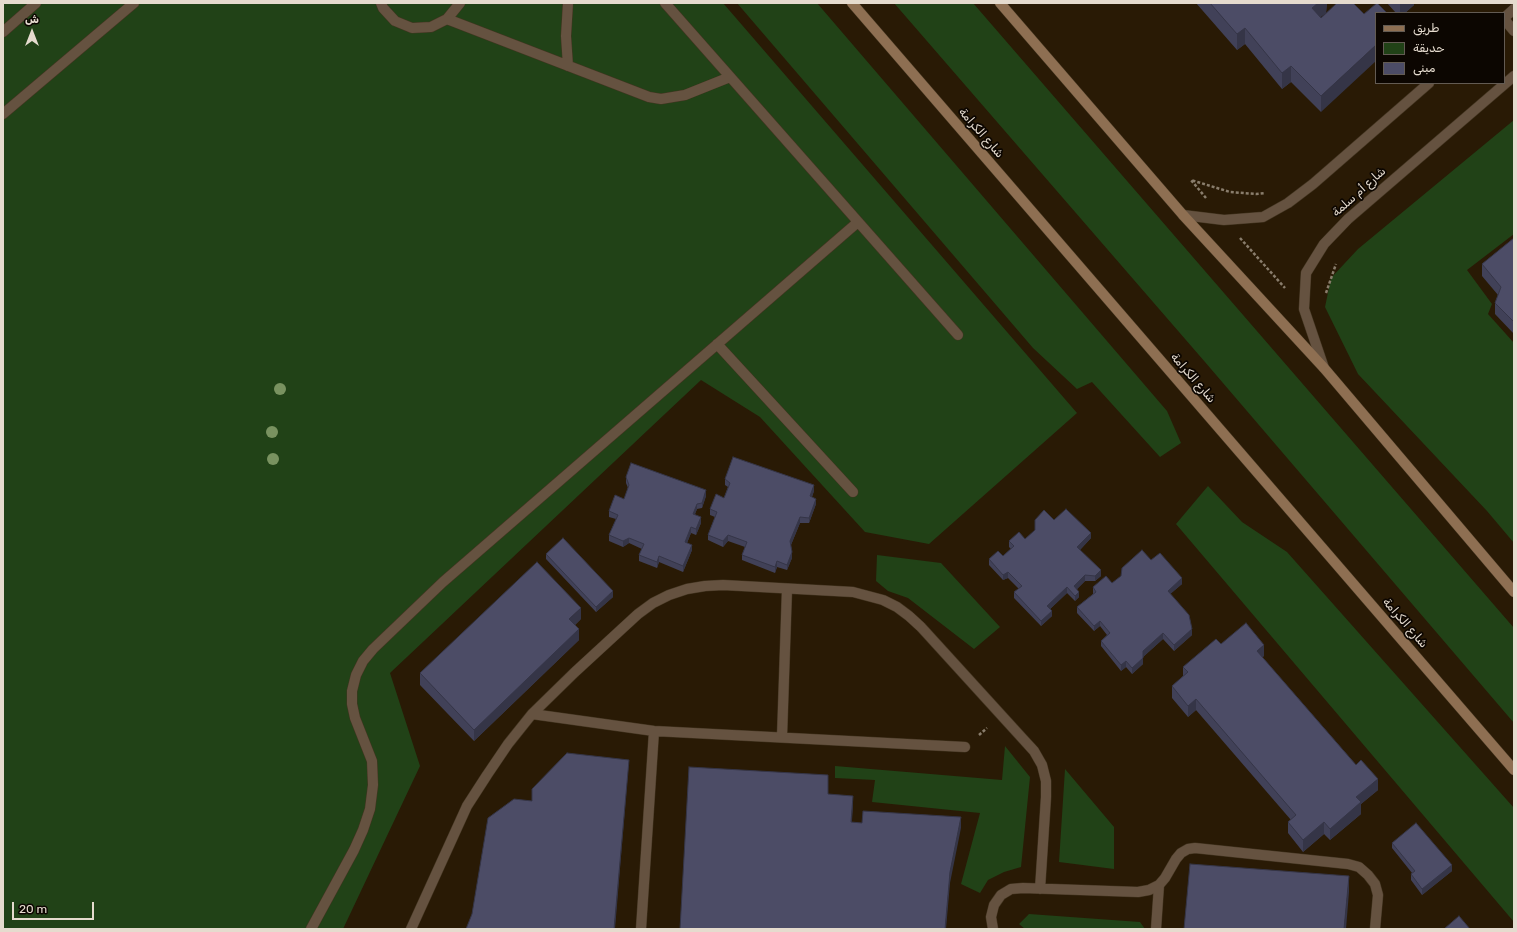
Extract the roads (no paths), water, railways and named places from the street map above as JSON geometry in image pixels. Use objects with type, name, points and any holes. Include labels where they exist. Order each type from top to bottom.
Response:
[{"type":"main road","name":"شارع الكرامة","points":[[852,3],[1514,770]]},
{"type":"main road","points":[[1000,3],[1183,215],[1324,368],[1514,592]]},
{"type":"street","points":[[3,32],[36,3]]},
{"type":"street","points":[[3,114],[134,3]]},
{"type":"street","points":[[381,3],[383,8],[395,21],[412,28],[431,27],[447,20],[460,3]]},
{"type":"street","points":[[568,3],[566,36],[568,66]]},
{"type":"street","points":[[665,3],[958,335]]},
{"type":"street","points":[[1505,18],[1514,9]]},
{"type":"street","points":[[447,20],[637,93],[661,99],[685,95],[730,77]]},
{"type":"street","points":[[1505,20],[1514,31]]},
{"type":"street","name":"شارع أم سلمة","points":[[1505,84],[1514,76]]},
{"type":"street","points":[[1183,215],[1224,220],[1263,217],[1288,203],[1313,184],[1428,84]]},
{"type":"street","name":"شارع أم سلمة","points":[[1324,368],[1304,309],[1306,273],[1324,244],[1348,219],[1505,84]]},
{"type":"street","points":[[311,929],[354,850],[370,809],[373,785],[372,761],[354,718],[352,704],[352,691],[356,675],[363,661],[373,649],[443,582],[858,222]]},
{"type":"street","points":[[717,344],[853,492]]},
{"type":"street","points":[[411,929],[467,806],[508,744],[532,714],[638,614],[653,603],[664,598],[687,589],[705,586],[723,585],[853,592],[883,600],[897,607],[921,627],[1002,714],[1034,751],[1042,765],[1046,781],[1046,797],[1040,889]]},
{"type":"street","points":[[782,737],[787,589]]},
{"type":"street","points":[[532,714],[654,731],[965,747]]},
{"type":"street","points":[[641,929],[654,731]]},
{"type":"street","points":[[994,929],[991,917],[994,905],[1001,895],[1011,889],[1138,892],[1149,890],[1159,885],[1181,853],[1188,849],[1195,848],[1348,864],[1359,868],[1368,875],[1375,884],[1378,895],[1375,929]]},
{"type":"street","points":[[1156,929],[1159,885]]}]
